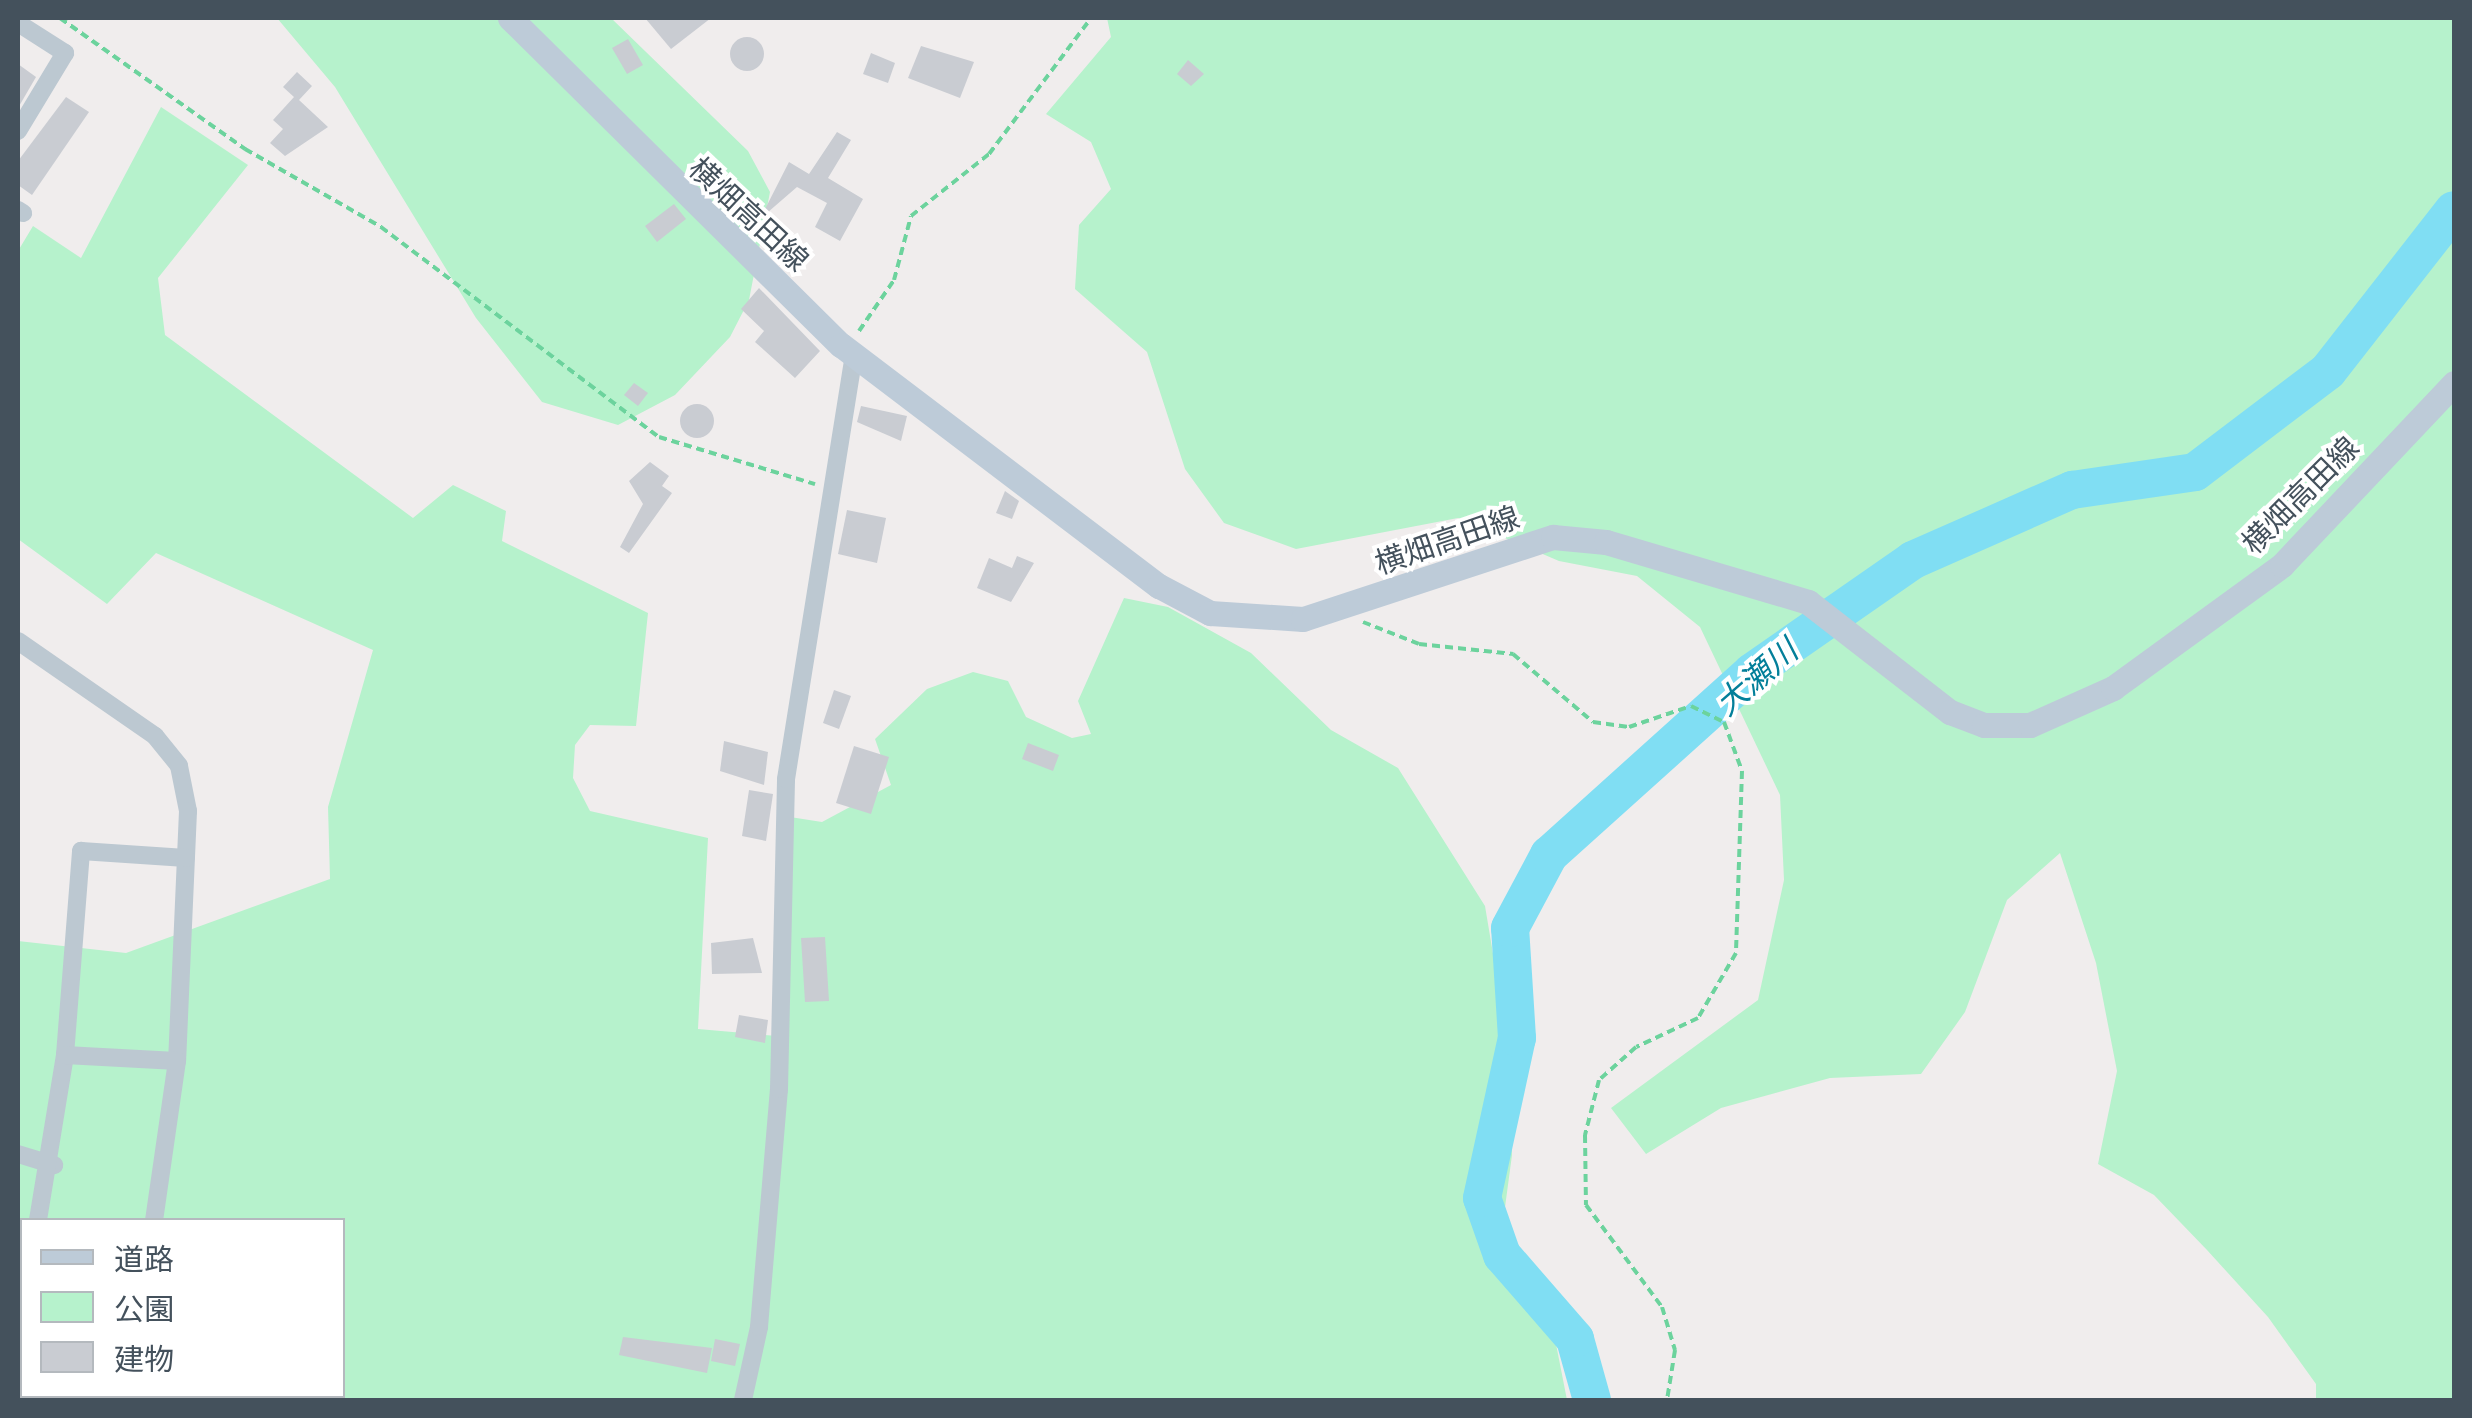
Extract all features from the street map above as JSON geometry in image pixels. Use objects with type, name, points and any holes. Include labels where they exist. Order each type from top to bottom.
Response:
[{"type":"main road","name":"横畑高田線","points":[[510,18],[848,351],[1160,586],[1210,613],[1303,619],[1349,608],[1553,537],[1606,542],[1808,602],[1950,712],[1984,726],[2030,724],[2113,688],[2282,565],[2454,383]]},
{"type":"street","points":[[18,24],[65,53],[18,131]]},
{"type":"street","points":[[743,1400],[759,1327],[780,1089],[786,779],[834,490],[848,351]]},
{"type":"street","points":[[18,641],[168,747],[188,810],[177,1060],[154,1218]]},
{"type":"street","points":[[39,1218],[54,1165],[81,851],[186,858]]},
{"type":"street","points":[[65,1055],[177,1060]]},
{"type":"street","points":[[18,1154],[54,1165]]},
{"type":"path","points":[[60,18],[245,149],[381,227],[659,437],[834,490]]},
{"type":"path","points":[[848,351],[894,280],[912,216],[989,154],[1091,18]]},
{"type":"path","points":[[1349,608],[1375,634],[1513,654],[1594,722],[1629,726],[1692,706],[1724,722],[1742,771],[1736,953],[1698,1018],[1636,1047],[1599,1080],[1585,1136],[1586,1204],[1662,1307],[1675,1350],[1666,1400]]},
{"type":"green space","points":[[277,18],[611,18],[748,151],[770,192],[749,300],[730,337],[675,395],[618,425],[542,402],[476,318],[335,87]]},
{"type":"green space","points":[[1107,18],[2454,18],[2454,1400],[2316,1400],[2316,1384],[2268,1317],[2207,1250],[2154,1195],[2098,1164],[2117,1071],[2096,963],[2060,853],[2007,900],[1965,1012],[1921,1074],[1830,1078],[1721,1108],[1646,1154],[1611,1108],[1758,1000],[1784,880],[1780,795],[1700,627],[1637,576],[1559,561],[1458,518],[1296,549],[1224,523],[1185,469],[1147,352],[1075,289],[1079,225],[1111,189],[1091,142],[1046,114],[1111,37]]},
{"type":"green space","points":[[161,107],[248,165],[158,278],[165,335],[413,518],[453,485],[506,511],[502,541],[648,613],[636,726],[590,725],[575,745],[573,778],[590,811],[708,838],[698,1029],[777,1036],[790,817],[822,822],[891,785],[875,739],[927,689],[973,672],[1008,681],[1026,717],[1072,738],[1091,734],[1078,701],[1124,598],[1168,607],[1251,653],[1331,730],[1398,768],[1485,906],[1509,1049],[1512,1155],[1497,1267],[1556,1344],[1567,1400],[39,1400],[345,1398],[345,1218],[20,1218],[20,1252],[18,941],[126,953],[330,879],[328,807],[373,650],[156,553],[107,604],[18,539],[18,251],[33,226],[81,258]]},
{"type":"building","points":[[645,18],[711,18],[671,49]]},
{"type":"building","points":[[747,37],[759,42],[764,54],[759,66],[747,71],[735,66],[730,54],[735,42]]},
{"type":"building","points":[[628,39],[643,65],[627,74],[612,48]]},
{"type":"building","points":[[921,46],[974,62],[960,98],[908,78]]},
{"type":"building","points":[[871,53],[895,63],[888,83],[863,74]]},
{"type":"building","points":[[1188,60],[1204,74],[1191,86],[1177,74]]},
{"type":"building","points":[[18,64],[36,77],[18,108]]},
{"type":"building","points":[[297,72],[312,86],[299,100],[328,127],[285,156],[270,143],[283,129],[273,120],[294,97],[283,87]]},
{"type":"building","points":[[66,97],[89,112],[32,195],[18,185],[18,161]]},
{"type":"building","points":[[837,132],[851,140],[828,178],[863,199],[840,241],[815,227],[827,203],[797,187],[760,219],[789,162],[809,174]]},
{"type":"building","points":[[674,204],[686,219],[657,242],[645,226]]},
{"type":"building","points":[[759,288],[820,351],[795,378],[755,342],[764,331],[741,309]]},
{"type":"building","points":[[634,383],[648,393],[638,406],[624,395]]},
{"type":"building","points":[[697,404],[709,409],[714,421],[709,433],[697,438],[685,433],[680,421],[685,409]]},
{"type":"building","points":[[861,406],[907,416],[901,441],[857,422]]},
{"type":"building","points":[[650,462],[669,476],[662,486],[672,493],[629,553],[620,547],[643,504],[629,481]]},
{"type":"building","points":[[1005,491],[1019,501],[1012,519],[996,513]]},
{"type":"building","points":[[847,510],[886,518],[877,563],[838,554]]},
{"type":"building","points":[[1017,556],[1034,563],[1011,602],[977,588],[989,558],[1012,568]]},
{"type":"building","points":[[834,690],[851,696],[839,729],[823,723]]},
{"type":"building","points":[[724,741],[768,752],[764,785],[720,771]]},
{"type":"building","points":[[1028,743],[1059,755],[1053,771],[1022,759]]},
{"type":"building","points":[[854,746],[889,757],[871,814],[836,803]]},
{"type":"building","points":[[749,790],[773,794],[766,841],[742,836]]},
{"type":"building","points":[[825,937],[829,1001],[805,1002],[801,938]]},
{"type":"building","points":[[753,938],[762,973],[712,974],[711,943]]},
{"type":"building","points":[[739,1015],[768,1020],[765,1043],[735,1037]]},
{"type":"building","points":[[623,1337],[712,1348],[707,1373],[619,1355]]},
{"type":"building","points":[[715,1339],[740,1344],[735,1366],[711,1361]]},
{"type":"waterway","name":"大瀬川","points":[[1592,1400],[1575,1339],[1502,1255],[1482,1198],[1517,1038],[1510,928],[1549,855],[1752,672],[1913,560],[2072,490],[2195,472],[2328,371],[2454,210]]}]
